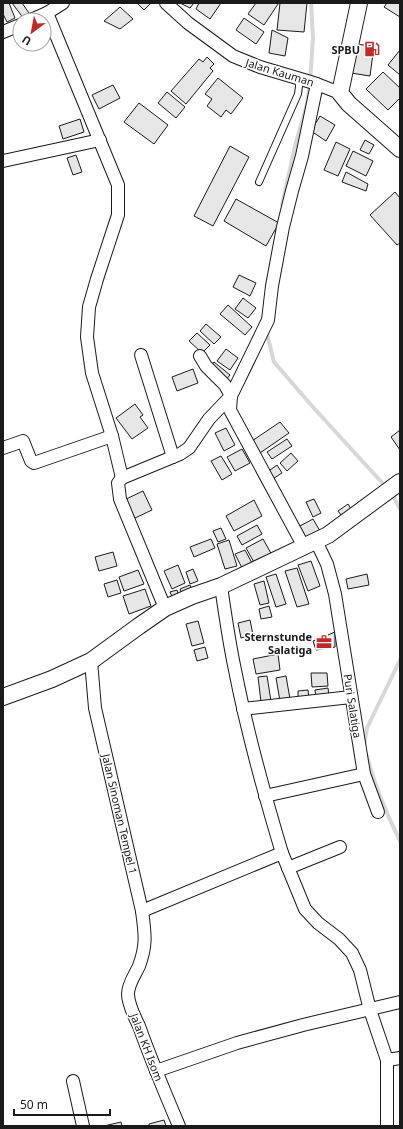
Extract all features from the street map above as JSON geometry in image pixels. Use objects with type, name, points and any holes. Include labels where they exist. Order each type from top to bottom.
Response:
[{"type":"street","points":[[48,12],[63,3]]},
{"type":"street","name":"Jalan Kauman","points":[[166,3],[188,23],[233,56],[260,67],[308,81],[340,93]]},
{"type":"street","points":[[359,3],[340,93],[398,145]]},
{"type":"street","points":[[52,27],[118,184],[118,215],[89,307],[87,337],[92,373],[112,436],[122,478]]},
{"type":"street","points":[[165,608],[120,499],[118,482],[122,478],[180,454],[188,448],[209,419],[231,396],[265,325],[284,227],[307,133],[308,81]]},
{"type":"street","points":[[3,161],[100,140]]},
{"type":"street","points":[[141,354],[172,457]]},
{"type":"street","points":[[200,356],[206,366],[225,385],[231,396]]},
{"type":"street","name":"Puri Salatiga","points":[[231,396],[230,410],[332,578],[364,774],[378,812]]},
{"type":"street","points":[[3,448],[23,441],[31,461],[34,463],[112,436]]},
{"type":"street","points":[[3,697],[52,679],[91,661],[165,608],[192,596],[221,586],[262,565],[328,535],[397,485]]},
{"type":"street","points":[[221,586],[243,709],[265,796],[282,853],[305,909],[318,923],[339,939],[352,953],[360,970],[370,1010],[387,1060],[387,1126]]},
{"type":"street","name":"Jalan Sinoman Tempel 1","points":[[91,661],[95,708],[142,911],[146,938],[139,966]]},
{"type":"street","points":[[243,709],[351,697]]},
{"type":"street","points":[[265,796],[364,774]]},
{"type":"street","points":[[288,868],[340,847]]},
{"type":"street","points":[[142,911],[282,853]]},
{"type":"street","name":"Jalan KH Isom","points":[[139,966],[132,980],[128,994],[156,1071],[179,1126]]},
{"type":"street","points":[[156,1071],[237,1043],[303,1025],[400,1002]]},
{"type":"street","points":[[387,1060],[400,1058]]},
{"type":"street","points":[[73,1081],[83,1126]]},
{"type":"lane","points":[[259,182],[298,94],[299,86],[308,81]]},
{"type":"building","points":[[3,3],[9,3],[13,12],[12,20],[7,22],[3,14]]},
{"type":"building","points":[[12,3],[22,3],[28,12],[19,12]]},
{"type":"building","points":[[137,3],[151,3],[144,10]]},
{"type":"building","points":[[180,3],[194,3],[190,8]]},
{"type":"building","points":[[199,3],[221,3],[210,19],[196,9]]},
{"type":"building","points":[[256,3],[278,4],[264,25],[248,14]]},
{"type":"building","points":[[280,3],[307,3],[304,32],[277,30]]},
{"type":"building","points":[[387,3],[400,3],[400,17],[384,7]]},
{"type":"building","points":[[120,7],[133,19],[120,29],[104,21]]},
{"type":"building","points":[[244,18],[264,32],[256,44],[236,30]]},
{"type":"building","points":[[272,30],[288,38],[285,56],[269,53]]},
{"type":"building","points":[[354,44],[374,46],[370,76],[351,73]]},
{"type":"building","points":[[400,50],[400,75],[388,65]]},
{"type":"building","points":[[207,57],[214,64],[210,68],[213,71],[186,104],[171,91],[199,59],[203,62]]},
{"type":"building","points":[[383,72],[400,88],[400,98],[388,110],[366,89]]},
{"type":"building","points":[[218,78],[243,98],[231,114],[226,110],[221,117],[207,106],[212,99],[205,94]]},
{"type":"building","points":[[113,85],[120,98],[99,109],[92,95]]},
{"type":"building","points":[[167,92],[185,107],[176,118],[158,103]]},
{"type":"building","points":[[139,103],[168,125],[154,144],[124,122]]},
{"type":"building","points":[[320,116],[335,125],[326,141],[311,131]]},
{"type":"building","points":[[80,119],[84,132],[63,139],[59,126]]},
{"type":"building","points":[[365,140],[374,145],[369,154],[360,150]]},
{"type":"building","points":[[336,142],[350,149],[338,176],[324,170]]},
{"type":"building","points":[[230,146],[249,157],[213,226],[194,216]]},
{"type":"building","points":[[353,151],[373,161],[366,176],[346,166]]},
{"type":"building","points":[[76,155],[82,172],[73,175],[67,158]]},
{"type":"building","points":[[346,172],[368,184],[366,191],[342,182]]},
{"type":"building","points":[[395,192],[400,198],[400,243],[397,245],[370,215]]},
{"type":"building","points":[[236,199],[279,223],[266,246],[224,221]]},
{"type":"building","points":[[239,275],[256,283],[250,296],[233,287]]},
{"type":"building","points":[[243,298],[256,308],[248,318],[235,309]]},
{"type":"building","points":[[228,305],[252,327],[245,335],[220,314]]},
{"type":"building","points":[[206,324],[221,337],[214,344],[200,331]]},
{"type":"building","points":[[197,333],[210,345],[202,353],[189,341]]},
{"type":"building","points":[[226,349],[238,358],[230,370],[217,361]]},
{"type":"building","points":[[214,362],[230,375],[225,381],[209,369]]},
{"type":"building","points":[[193,369],[198,383],[177,391],[172,377]]},
{"type":"building","points":[[135,404],[143,415],[140,417],[148,428],[132,439],[116,418]]},
{"type":"building","points":[[280,422],[289,433],[257,455],[249,443]]},
{"type":"building","points":[[226,428],[235,445],[224,451],[215,433]]},
{"type":"building","points":[[400,430],[400,450],[391,437]]},
{"type":"building","points":[[287,439],[292,446],[272,459],[267,452]]},
{"type":"building","points":[[242,449],[250,463],[235,471],[227,457]]},
{"type":"building","points":[[291,453],[298,461],[287,471],[280,463]]},
{"type":"building","points":[[221,456],[232,474],[222,480],[211,461]]},
{"type":"building","points":[[277,465],[282,473],[271,480],[266,473]]},
{"type":"building","points":[[143,491],[152,510],[133,519],[124,500]]},
{"type":"building","points":[[314,499],[321,513],[313,517],[306,502]]},
{"type":"building","points":[[254,500],[262,516],[234,531],[226,516]]},
{"type":"building","points":[[348,504],[353,512],[344,519],[338,511]]},
{"type":"building","points":[[313,519],[320,531],[304,539],[298,527]]},
{"type":"building","points":[[257,525],[262,534],[242,545],[237,536]]},
{"type":"building","points":[[221,528],[226,539],[218,542],[213,531]]},
{"type":"building","points":[[211,539],[215,548],[194,557],[190,547]]},
{"type":"building","points":[[263,539],[272,555],[255,564],[246,548]]},
{"type":"building","points":[[229,540],[237,566],[225,569],[217,544]]},
{"type":"building","points":[[245,550],[253,565],[243,570],[235,554]]},
{"type":"building","points":[[113,552],[117,566],[99,571],[95,557]]},
{"type":"building","points":[[311,561],[320,586],[308,591],[298,565]]},
{"type":"building","points":[[178,565],[185,583],[172,589],[164,571]]},
{"type":"building","points":[[297,568],[309,604],[297,607],[285,571]]},
{"type":"building","points":[[193,569],[198,581],[190,584],[186,572]]},
{"type":"building","points":[[138,570],[144,584],[124,591],[119,577]]},
{"type":"building","points":[[276,574],[286,604],[276,607],[266,577]]},
{"type":"building","points":[[367,574],[369,585],[348,589],[346,579]]},
{"type":"building","points":[[117,580],[121,593],[108,597],[104,584]]},
{"type":"building","points":[[264,581],[269,603],[260,605],[254,584]]},
{"type":"building","points":[[190,585],[193,592],[183,597],[180,589]]},
{"type":"building","points":[[145,589],[151,606],[129,614],[123,596]]},
{"type":"building","points":[[177,590],[180,599],[174,601],[170,592]]},
{"type":"building","points":[[269,606],[272,617],[261,619],[259,609]]},
{"type":"building","points":[[250,620],[253,635],[241,638],[238,623]]},
{"type":"building","points":[[198,621],[204,643],[192,646],[186,624]]},
{"type":"building","name":"Sternstunde Salatiga","points":[[335,632],[335,647],[316,650],[313,641]]},
{"type":"building","points":[[205,647],[208,658],[197,661],[194,650]]},
{"type":"building","points":[[278,654],[280,670],[256,674],[253,659]]},
{"type":"building","points":[[311,673],[327,673],[328,686],[312,687]]},
{"type":"building","points":[[267,676],[271,701],[261,702],[258,677]]},
{"type":"building","points":[[286,676],[290,699],[280,701],[276,678]]},
{"type":"building","points":[[328,688],[329,696],[316,698],[315,690]]},
{"type":"building","points":[[308,690],[309,699],[298,700],[298,691]]},
{"type":"building","points":[[164,1120],[166,1126],[149,1126],[149,1124]]},
{"type":"building","points":[[121,1122],[122,1126],[104,1126]]},
{"type":"waterway","points":[[282,205],[295,146],[307,104],[313,38],[311,3]]},
{"type":"waterway","points":[[266,330],[274,362],[386,487]]},
{"type":"waterway","points":[[391,492],[400,509]]},
{"type":"waterway","points":[[364,746],[367,728],[400,660]]},
{"type":"waterway","points":[[367,756],[381,799],[400,841]]},
{"type":"place","name":"SPBU","points":[[372,49]]},
{"type":"place","name":"Sternstunde Salatiga","points":[[324,642]]}]
